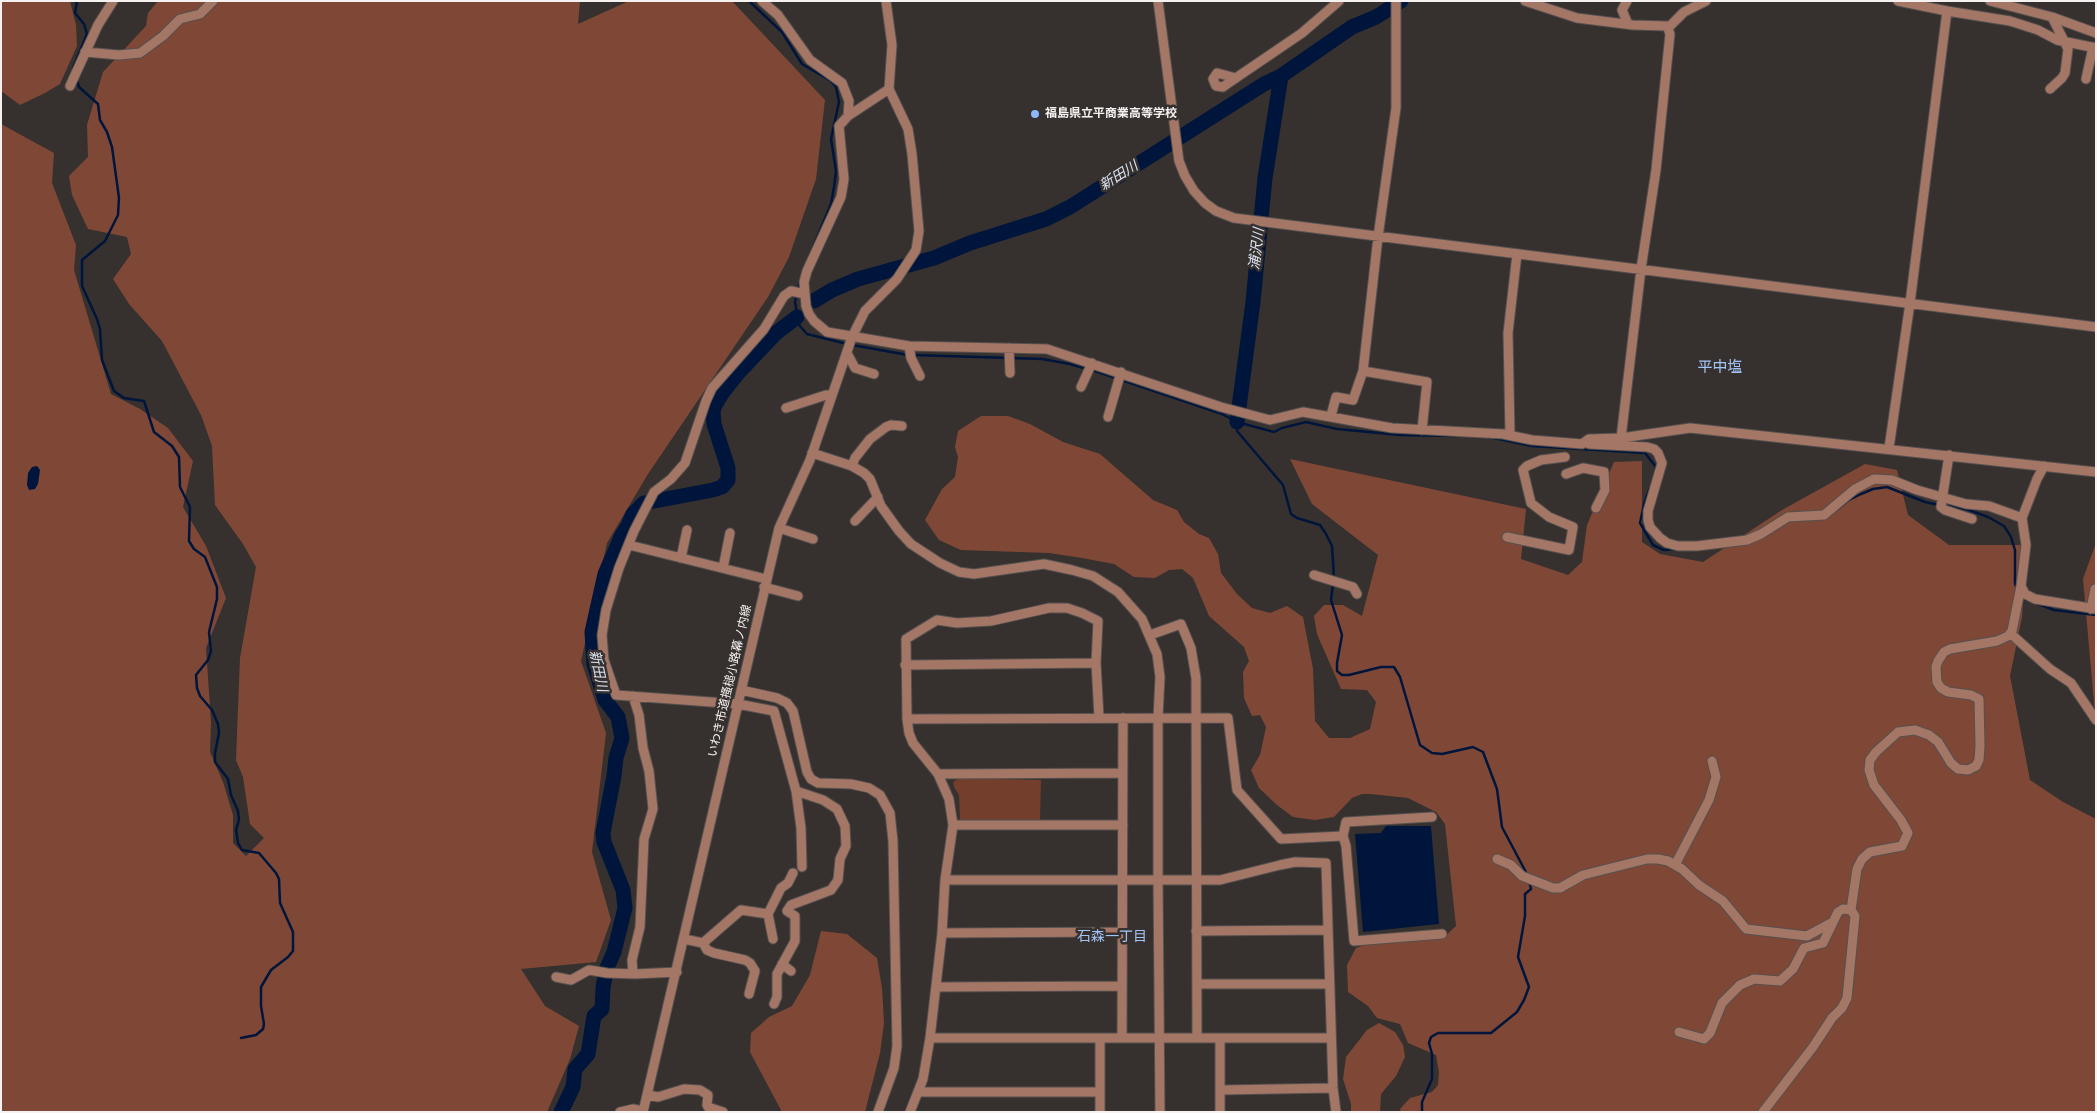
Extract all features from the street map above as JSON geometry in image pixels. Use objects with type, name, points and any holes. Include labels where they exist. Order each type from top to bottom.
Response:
[{"type":"street","points":[[70,86],[98,25],[113,1]]},
{"type":"street","points":[[85,52],[119,55],[140,53],[163,36],[180,19],[200,14],[213,1]]},
{"type":"street","points":[[762,1],[778,15],[810,60],[842,83],[849,100],[848,116]]},
{"type":"street","points":[[886,1],[892,45],[889,89],[848,116],[839,126],[844,179],[841,197],[807,271],[800,294],[814,321],[827,332],[849,345],[1047,349],[1270,420],[1303,412],[1392,428],[1510,435],[1582,444],[1654,449],[1661,457],[1662,463],[1648,511],[1648,520],[1650,527],[1660,538],[1667,543],[1678,546],[1697,546],[1747,540],[1761,534],[1788,517],[1824,515],[1855,489],[1874,479],[1892,480],[1942,498],[1966,504],[1989,506],[2022,518]]},
{"type":"street","points":[[1158,1],[1174,128],[1178,153],[1185,176],[1194,191],[1204,202],[1234,218],[2096,327]]},
{"type":"street","points":[[1236,78],[1302,33],[1339,1]]},
{"type":"street","points":[[1331,416],[1336,398],[1353,400],[1363,371],[1378,237],[1396,108],[1396,1]]},
{"type":"street","points":[[1525,1],[1577,18],[1668,28]]},
{"type":"street","points":[[1627,1],[1622,10],[1628,24]]},
{"type":"street","points":[[1668,28],[1684,12],[1706,1]]},
{"type":"street","points":[[1898,1],[2010,21],[2038,30],[2067,44],[2095,48],[2086,79]]},
{"type":"street","points":[[1990,1],[2052,16],[2096,33]]},
{"type":"street","points":[[1889,448],[1910,303],[1946,11]]},
{"type":"street","points":[[2050,89],[2065,72],[2068,49],[2052,16]]},
{"type":"street","points":[[1621,438],[1641,270],[1658,151],[1670,34],[1668,28]]},
{"type":"street","name":"いわき市道搔槌小路幕ノ内線","points":[[643,1111],[779,528],[812,453],[849,345],[865,311],[897,279],[916,250],[919,230],[908,128],[889,89]]},
{"type":"street","points":[[1510,435],[1508,333],[1517,254]]},
{"type":"street","points":[[800,294],[784,296],[764,329],[712,388],[685,463],[672,479],[654,492],[628,545],[606,610],[602,642],[608,674],[616,695],[738,704],[774,711],[796,791],[801,828],[802,867]]},
{"type":"street","points":[[849,345],[855,368],[874,374]]},
{"type":"street","points":[[909,346],[911,358],[920,376]]},
{"type":"street","points":[[1008,348],[1010,373]]},
{"type":"street","points":[[1082,387],[1092,363]]},
{"type":"street","points":[[1363,371],[1427,382],[1422,430]]},
{"type":"street","points":[[1108,417],[1121,372]]},
{"type":"street","points":[[786,408],[826,394],[832,395]]},
{"type":"street","points":[[852,466],[855,458],[870,439],[886,427],[891,425],[902,426]]},
{"type":"street","points":[[1582,444],[1590,439],[1621,438],[1690,428],[1889,448],[2096,472]]},
{"type":"street","points":[[1565,442],[1567,475],[1583,468],[1604,472],[1605,490],[1596,508]]},
{"type":"street","points":[[812,453],[852,466],[870,479],[888,517],[899,532],[911,544],[940,564],[966,574],[1044,564],[1093,576],[1118,592],[1142,619],[1157,654],[1160,677],[1158,718],[1160,1112]]},
{"type":"street","points":[[1948,455],[1942,508],[1972,519]]},
{"type":"street","points":[[1507,537],[1569,550],[1573,527],[1549,517],[1531,503],[1523,470],[1527,466],[1542,460],[1565,457]]},
{"type":"street","points":[[1763,1112],[1813,1047],[1832,1018],[1842,1008],[1847,998],[1855,916],[1851,910],[1857,868],[1862,859],[1870,852],[1902,846],[1908,833],[1901,820],[1874,785],[1868,770],[1870,760],[1898,732],[1915,730],[1929,735],[1938,742],[1951,763],[1958,769],[1968,770],[1976,766],[1979,760],[1979,699],[1971,695],[1948,692],[1941,688],[1937,682],[1936,675],[1938,661],[1944,652],[1950,649],[1997,641],[2008,636],[2012,631],[2026,550],[2022,518],[2044,466]]},
{"type":"street","points":[[855,521],[878,497]]},
{"type":"street","points":[[779,528],[813,539]]},
{"type":"street","points":[[681,558],[687,530]]},
{"type":"street","points":[[723,568],[730,533]]},
{"type":"street","points":[[628,545],[723,568],[798,596]]},
{"type":"street","points":[[1314,575],[1353,587],[1357,594]]},
{"type":"street","points":[[2021,586],[2025,594],[2035,599],[2093,609],[2095,589]]},
{"type":"street","points":[[910,1112],[919,1092],[930,1038],[942,933],[945,880],[953,825],[949,799],[938,774],[912,742],[907,719],[906,639],[937,620],[957,623],[991,621],[1049,608],[1067,608],[1098,621],[1096,663],[1099,717]]},
{"type":"street","points":[[1150,635],[1181,624],[1190,648],[1196,678],[1197,1038]]},
{"type":"street","points":[[2010,633],[2050,669],[2071,683],[2096,720]]},
{"type":"street","points":[[905,665],[1096,663]]},
{"type":"street","points":[[741,690],[777,698],[788,703],[793,711],[807,772],[811,779],[818,782],[851,784],[869,788],[880,794],[890,813],[893,841],[897,1046],[894,1068],[878,1112]]},
{"type":"street","points":[[632,696],[639,715],[643,748],[649,771],[653,809],[644,839],[640,927],[632,960],[633,974]]},
{"type":"street","points":[[1122,1038],[1123,718]]},
{"type":"street","points":[[907,719],[1228,718],[1238,790],[1281,838],[1343,836]]},
{"type":"street","points":[[1675,866],[1709,800],[1716,777],[1712,761]]},
{"type":"street","points":[[938,774],[1123,773]]},
{"type":"street","points":[[774,1004],[777,997],[777,974],[792,948],[796,930],[795,916],[787,911],[791,906],[831,890],[838,880],[840,859],[846,846],[845,826],[837,809],[823,800],[796,791]]},
{"type":"street","points":[[1432,817],[1346,822],[1343,836],[1346,846],[1354,941],[1442,934]]},
{"type":"street","points":[[953,825],[1123,825]]},
{"type":"street","points":[[1496,859],[1511,865],[1522,876],[1554,888],[1560,888],[1583,875],[1647,859],[1663,860],[1675,866],[1723,901],[1746,929],[1806,936],[1831,923]]},
{"type":"street","points":[[945,880],[1220,880],[1295,862],[1326,863],[1333,1088],[1336,1112]]},
{"type":"street","points":[[773,939],[768,914],[781,888],[788,882],[793,873]]},
{"type":"street","points":[[1679,1032],[1704,1039],[1710,1033],[1722,1002],[1740,985],[1754,979],[1780,981],[1793,969],[1804,948],[1824,942],[1831,923],[1838,912],[1842,909],[1851,910]]},
{"type":"street","points":[[703,943],[741,910],[768,914]]},
{"type":"street","points":[[1196,931],[1328,930]]},
{"type":"street","points":[[942,933],[1123,932]]},
{"type":"street","points":[[684,939],[703,943],[707,950],[714,953],[745,960],[750,963],[755,971],[749,994]]},
{"type":"street","points":[[782,964],[791,971]]},
{"type":"street","points":[[556,977],[571,980],[585,971],[633,974],[676,972]]},
{"type":"street","points":[[1197,984],[1329,984]]},
{"type":"street","points":[[936,987],[1122,986]]},
{"type":"street","points":[[930,1038],[1331,1038]]},
{"type":"street","points":[[1100,1038],[1100,1112]]},
{"type":"street","points":[[1220,1038],[1220,1112]]},
{"type":"street","points":[[1220,1090],[1333,1088]]},
{"type":"street","points":[[648,1095],[658,1097],[684,1089],[700,1090],[708,1095],[708,1107],[723,1112]]},
{"type":"street","points":[[919,1092],[1100,1092]]},
{"type":"street","points":[[620,1112],[643,1111]]},
{"type":"shaded area","points":[[1,1],[70,1],[76,25],[77,46],[60,84],[20,105],[1,91]]},
{"type":"shaded area","points":[[158,1],[580,1],[578,24],[629,1],[732,1],[825,100],[816,179],[789,257],[768,297],[648,474],[607,543],[581,661],[606,733],[592,852],[611,920],[596,962],[521,969],[545,1006],[579,1026],[570,1059],[547,1112],[1,1112],[1,124],[54,153],[52,183],[76,245],[74,270],[111,394],[140,409],[168,428],[193,461],[183,507],[206,546],[226,598],[206,648],[211,722],[210,752],[223,782],[233,815],[233,843],[246,856],[264,838],[250,824],[243,777],[236,760],[240,658],[256,567],[243,544],[215,505],[212,446],[201,415],[162,341],[129,304],[113,279],[131,254],[127,237],[88,229],[72,195],[69,176],[88,157],[87,125],[103,72],[146,26],[148,13]]},
{"type":"shaded area","points":[[981,416],[1008,416],[1030,424],[1063,442],[1100,454],[1153,500],[1177,510],[1184,522],[1199,534],[1209,538],[1218,554],[1221,573],[1237,594],[1252,608],[1270,613],[1287,606],[1303,617],[1313,669],[1315,721],[1329,738],[1350,738],[1370,729],[1376,702],[1367,690],[1341,689],[1317,634],[1314,616],[1324,605],[1343,605],[1362,616],[1378,555],[1312,504],[1290,459],[1526,509],[1521,559],[1568,575],[1582,562],[1587,525],[1614,462],[1642,461],[1642,542],[1660,554],[1703,562],[1782,510],[1865,464],[1897,470],[1908,515],[1949,545],[2026,545],[2022,617],[2010,676],[2030,780],[2063,802],[2096,819],[2096,1112],[1401,1112],[1400,1109],[1410,1098],[1432,1092],[1438,1085],[1439,1072],[1436,1055],[1408,1043],[1400,1024],[1377,1018],[1368,1006],[1348,992],[1347,965],[1356,948],[1377,940],[1443,938],[1456,926],[1445,824],[1436,812],[1408,798],[1371,794],[1362,794],[1352,798],[1334,817],[1315,820],[1293,817],[1259,788],[1251,770],[1260,755],[1266,727],[1260,715],[1252,716],[1244,698],[1243,672],[1249,661],[1244,647],[1209,616],[1193,578],[1182,569],[1169,570],[1155,578],[1134,577],[1114,564],[1049,553],[961,550],[939,540],[925,520],[942,489],[955,477],[958,457],[955,447],[958,431]]},
{"type":"shaded area","points":[[2096,543],[2096,725],[2083,579]]},
{"type":"shaded area","points":[[960,778],[1041,780],[1040,820],[960,820],[959,795],[953,782]]},
{"type":"shaded area","points":[[821,931],[847,934],[877,958],[882,988],[884,1023],[880,1053],[865,1112],[782,1112],[750,1052],[751,1033],[769,1017],[792,1006],[810,975]]},
{"type":"shaded area","points":[[1379,1023],[1395,1032],[1403,1045],[1405,1057],[1396,1076],[1381,1094],[1380,1112],[1351,1112],[1351,1104],[1343,1079],[1346,1057],[1367,1030]]},
{"type":"water","points":[[37,466],[40,470],[38,484],[35,489],[29,490],[27,485],[28,473],[32,467]]},
{"type":"water","points":[[1386,826],[1431,826],[1439,924],[1363,932],[1355,834],[1381,833]]},
{"type":"waterway","points":[[74,70],[73,68],[87,34],[84,24],[75,13],[77,1]]},
{"type":"waterway","points":[[749,1],[782,32],[802,64],[831,81],[836,87],[839,102],[831,139],[836,171],[834,187],[831,204],[809,257]]},
{"type":"waterway","name":"新田川","points":[[814,301],[832,290],[858,279],[934,258],[970,243],[1046,219],[1070,207],[1264,84],[1281,76],[1352,27],[1376,17],[1401,1]]},
{"type":"waterway","name":"浦沢川","points":[[1237,422],[1253,302],[1265,178],[1281,76]]},
{"type":"waterway","points":[[76,78],[79,87],[98,104],[100,120],[107,132],[112,147],[119,198],[118,215],[105,241],[82,260],[82,286],[97,319],[100,329],[102,360],[114,391],[124,398],[144,401],[154,432],[172,446],[179,457],[180,487],[190,507],[189,541],[194,549],[205,557],[217,587],[217,599],[209,632],[211,651],[208,660],[196,675],[197,688],[200,696],[212,710],[218,724],[219,733],[215,762],[228,779],[231,795],[238,811],[239,820],[236,830],[238,843],[242,850],[259,853],[276,873],[279,879],[280,903],[293,932],[293,951],[271,970],[261,987],[263,1029],[256,1035],[241,1038]]},
{"type":"waterway","points":[[800,281],[795,302],[799,325],[807,334],[847,344]]},
{"type":"waterway","name":"新田川","points":[[561,1112],[573,1087],[575,1069],[588,1054],[594,1016],[602,1009],[606,970],[614,952],[625,908],[623,890],[604,842],[603,833],[616,758],[622,738],[618,717],[605,700],[594,664],[592,632],[605,574],[633,514],[644,503],[713,490],[722,487],[728,480],[728,468],[714,424],[713,412],[715,405],[738,373],[776,333],[797,317]]},
{"type":"waterway","points":[[852,345],[908,355]]},
{"type":"waterway","points":[[914,355],[1042,359],[1087,369]]},
{"type":"waterway","points":[[1092,370],[1222,414],[1237,422],[1274,432],[1306,422],[1337,429],[1400,435],[1456,436]]},
{"type":"waterway","points":[[1237,423],[1237,431],[1283,485],[1291,514],[1297,518],[1320,525],[1326,534],[1332,546],[1334,578]]},
{"type":"waterway","points":[[1489,437],[1532,446],[1645,453],[1656,467],[1655,473]]},
{"type":"waterway","points":[[1826,518],[1849,500],[1873,489],[1887,487],[1925,502],[1939,505]]},
{"type":"waterway","points":[[1650,488],[1640,523],[1653,545],[1664,550],[1675,549]]},
{"type":"waterway","points":[[1944,505],[1969,510],[1988,517],[2004,526],[2011,537],[2015,550],[2015,584],[2017,588]]},
{"type":"waterway","points":[[1333,584],[1331,600],[1342,635],[1337,671],[1342,675],[1349,675],[1381,667],[1394,667],[1400,677],[1420,745],[1432,753],[1442,754],[1473,747],[1483,752],[1497,789],[1502,827],[1528,876]]},
{"type":"waterway","points":[[2022,598],[2054,610],[2096,615]]},
{"type":"waterway","points":[[1422,1112],[1422,1102],[1432,1079],[1432,1054],[1429,1043],[1431,1037],[1438,1033],[1491,1033],[1517,1012],[1524,1000],[1529,987],[1518,957],[1525,916],[1525,894],[1531,889],[1529,881]]},
{"type":"place","name":"福島県立平商業高等学校","points":[[1035,114]]},
{"type":"district","name":"平中塩","points":[[1720,368]]},
{"type":"district","name":"石森一丁目","points":[[1112,937]]}]
